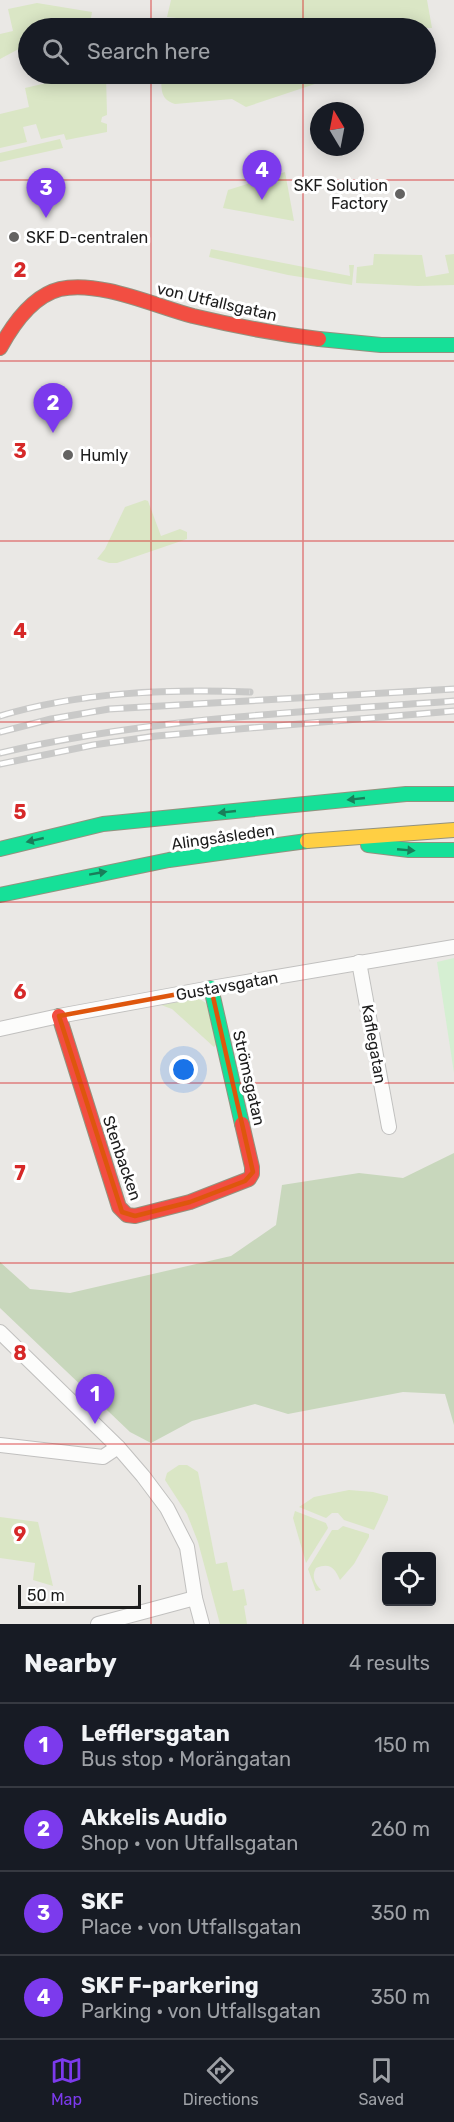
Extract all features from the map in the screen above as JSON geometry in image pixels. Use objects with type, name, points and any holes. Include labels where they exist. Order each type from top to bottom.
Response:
[{"type":"main road","name":"von Utfallsgatan","points":[[0,348],[22,316],[46,295],[57,290],[83,287],[121,294],[259,330],[315,339],[397,346],[454,345]]},
{"type":"main road","points":[[406,794],[454,787]]},
{"type":"main road","name":"Alingsåsleden","points":[[0,849],[103,824],[406,794],[454,794]]},
{"type":"main road","name":"Alingsåsleden","points":[[0,895],[69,878],[241,849],[409,831],[454,830]]},
{"type":"main road","points":[[327,840],[409,850],[454,850]]},
{"type":"main road","name":"Strömsgatan","points":[[211,988],[252,1174]]},
{"type":"main road","name":"Stenbacken","points":[[59,1016],[122,1212],[135,1216],[190,1202],[250,1179],[252,1174]]},
{"type":"street","name":"Gustavsgatan","points":[[0,1029],[211,988],[454,947]]},
{"type":"street","name":"Kaflegatan","points":[[359,962],[389,1126]]},
{"type":"street","points":[[0,1332],[118,1447],[143,1476],[172,1518],[187,1547],[195,1598],[202,1624]]},
{"type":"street","points":[[0,1445],[104,1457],[118,1447]]},
{"type":"street","points":[[98,1624],[195,1598]]},
{"type":"highlighted area","points":[[211,988],[253,1172],[245,1181],[190,1202],[135,1216],[122,1212],[59,1016]]},
{"type":"green space","points":[[171,0],[427,0],[430,18],[177,18],[167,17]]},
{"type":"green space","points":[[37,3],[92,12],[91,18],[18,18],[18,49],[0,59],[0,34],[13,31],[8,9]]},
{"type":"green space","points":[[42,84],[106,84],[107,115],[102,117],[101,122],[107,124],[107,132],[66,140],[64,134],[41,139],[36,124],[23,127],[27,142],[0,148],[0,114],[29,107],[25,88]]},
{"type":"green space","points":[[162,84],[315,84],[246,107],[232,99],[175,104],[166,99]]},
{"type":"green space","points":[[60,139],[63,148],[0,162],[0,153]]},
{"type":"green space","points":[[285,172],[294,221],[223,208],[228,190]]},
{"type":"green space","points":[[211,249],[350,276],[349,265],[354,265],[352,285],[288,275],[209,257]]},
{"type":"green space","points":[[374,254],[422,255],[426,277],[449,273],[445,255],[454,254],[454,285],[356,283],[357,267],[373,265]]},
{"type":"green space","points":[[148,501],[161,536],[180,529],[187,532],[187,539],[117,563],[97,559],[105,549],[125,507]]},
{"type":"green space","points":[[454,958],[454,1073],[437,962]]},
{"type":"green space","points":[[198,998],[206,1003],[217,1044],[214,1047],[172,1009],[161,1005]]},
{"type":"green space","points":[[454,1153],[454,1425],[445,1394],[403,1392],[288,1414],[255,1404],[192,1421],[151,1443],[130,1432],[0,1308],[0,1262],[30,1289],[70,1293],[231,1256],[276,1225],[282,1185],[359,1173],[403,1178]]},
{"type":"green space","points":[[179,1465],[187,1465],[198,1472],[216,1564],[227,1562],[233,1591],[244,1589],[247,1624],[220,1624],[198,1542],[187,1514],[165,1480],[167,1473]]},
{"type":"green space","points":[[349,1490],[388,1496],[374,1530],[344,1520],[338,1513],[332,1513],[326,1518],[299,1507],[314,1497]]},
{"type":"green space","points":[[295,1511],[326,1523],[328,1528],[306,1563],[293,1518]]},
{"type":"green space","points":[[0,1517],[38,1522],[53,1586],[33,1580],[35,1563],[0,1558]]},
{"type":"green space","points":[[343,1526],[369,1534],[369,1537],[354,1564],[340,1580],[331,1567],[316,1568],[314,1580],[321,1590],[316,1591],[308,1569],[332,1530],[338,1530]]},
{"type":"railway","points":[[0,732],[51,719],[109,709],[454,689]]},
{"type":"railway","points":[[0,716],[92,697],[187,691],[250,692]]},
{"type":"railway","points":[[0,753],[56,741],[169,724],[454,701]]},
{"type":"railway","points":[[0,764],[93,745],[156,736],[454,711]]},
{"type":"traffic: fast","points":[[319,339],[381,345],[454,345]]},
{"type":"traffic: fast","points":[[0,849],[103,824],[406,794],[454,794]]},
{"type":"traffic: fast","points":[[0,895],[169,860],[307,841]]},
{"type":"traffic: fast","points":[[368,845],[409,850],[454,850]]},
{"type":"traffic: fast","points":[[211,988],[242,1124]]},
{"type":"traffic: slow","points":[[307,841],[454,830]]},
{"type":"traffic: jam","points":[[0,348],[17,321],[32,304],[60,289],[75,287],[127,295],[193,316],[224,323],[319,339]]},
{"type":"traffic: jam","points":[[59,1016],[119,1207],[127,1215],[135,1216],[190,1202],[249,1179],[252,1167],[242,1124]]},
{"type":"place","name":"SKF Solution Factory","points":[[400,194]]},
{"type":"place","name":"SKF F-parkering","points":[[262,200]]},
{"type":"place","name":"SKF","points":[[46,218]]},
{"type":"place","name":"SKF D-centralen","points":[[14,237]]},
{"type":"place","name":"Akkelis Audio","points":[[53,433]]},
{"type":"place","name":"Humly","points":[[68,455]]},
{"type":"place","name":"Lefflersgatan","points":[[95,1424]]}]
